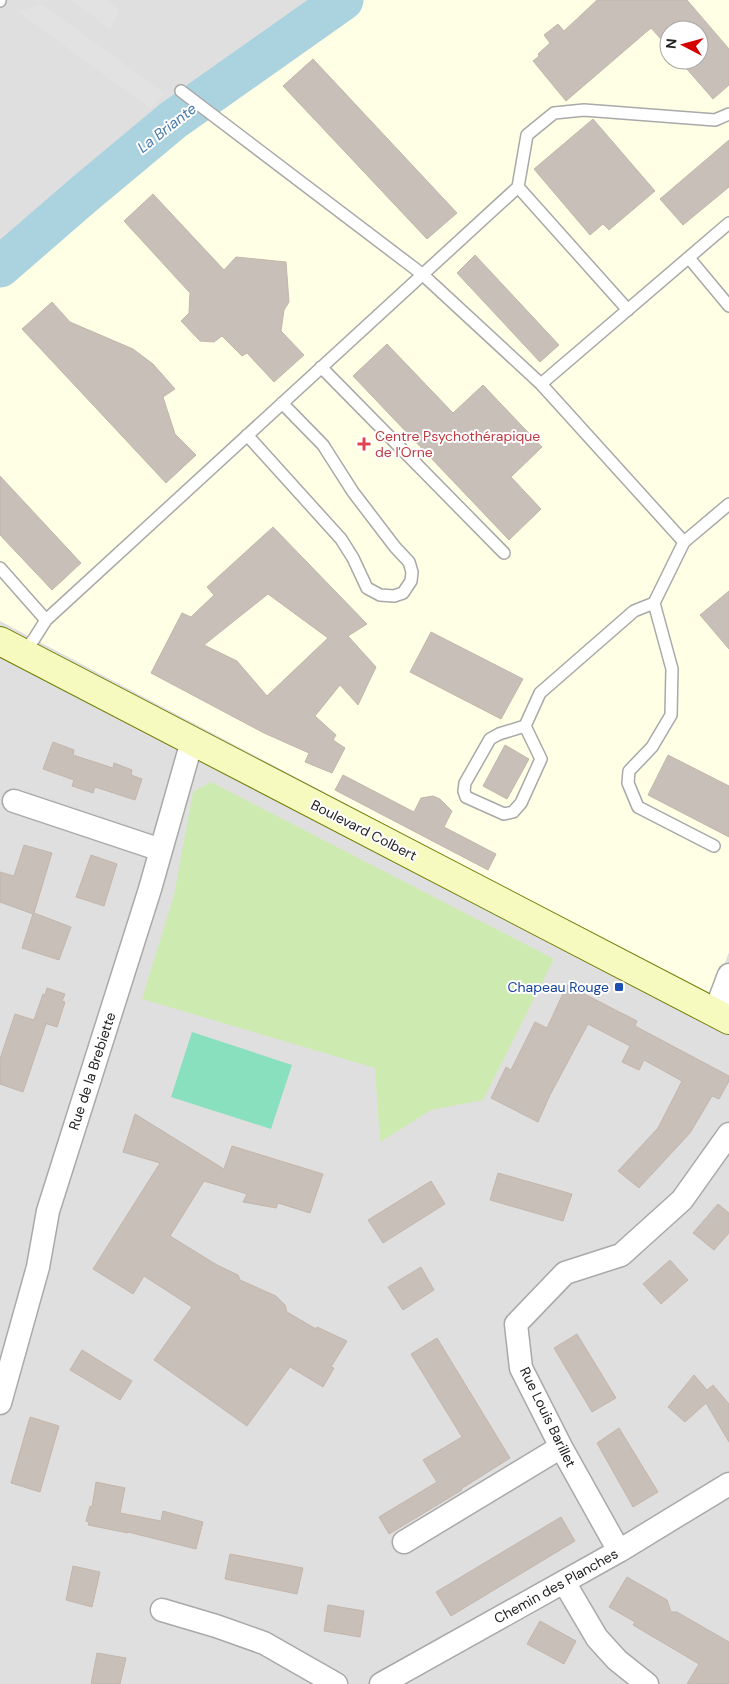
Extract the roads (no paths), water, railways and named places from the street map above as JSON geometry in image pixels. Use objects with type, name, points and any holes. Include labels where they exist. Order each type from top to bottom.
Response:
[{"type":"main road","name":"Boulevard Colbert","points":[[12,647],[722,1016]]},
{"type":"street","name":"Rue de la Brebiette","points":[[0,1403],[38,1266],[48,1211],[161,850],[192,741]]},
{"type":"street","points":[[14,801],[161,850]]},
{"type":"street","points":[[722,1016],[729,975]]},
{"type":"street","name":"Rue Louis Barillet","points":[[619,1551],[561,1446],[521,1368],[516,1324],[565,1273],[621,1256],[682,1200],[729,1134]]},
{"type":"street","points":[[404,1542],[561,1446]]},
{"type":"street","name":"Chemin des Planches","points":[[381,1684],[619,1551],[729,1484]]},
{"type":"street","points":[[564,1582],[597,1638],[617,1660],[647,1684]]},
{"type":"street","points":[[162,1610],[264,1643],[336,1684]]},
{"type":"lane","points":[[181,92],[422,274],[541,384],[684,542]]},
{"type":"lane","points":[[12,647],[34,639],[46,620],[518,187],[527,135],[554,113],[584,110],[715,120],[729,114]]},
{"type":"lane","points":[[518,187],[628,310]]},
{"type":"lane","points":[[541,384],[729,223]]},
{"type":"lane","points":[[689,258],[729,306]]},
{"type":"lane","points":[[321,367],[504,553]]},
{"type":"lane","points":[[247,435],[341,540],[353,558],[367,588],[380,596],[394,596],[403,593],[411,581],[412,572],[409,562],[395,547],[353,492],[323,445],[282,403]]},
{"type":"lane","points":[[714,846],[638,807],[628,783],[629,771],[652,747],[671,715],[672,669],[654,603],[684,542],[729,504]]},
{"type":"lane","points":[[0,568],[46,620]]},
{"type":"lane","points":[[525,726],[541,759],[521,803],[513,812],[504,814],[466,797],[464,791],[465,783],[490,739],[525,726],[540,693],[634,611],[654,603]]},
{"type":"waterway","name":"La Briante","points":[[0,267],[173,120],[343,0]]},
{"type":"place","name":"Centre Psychothérapique de l'Orne","points":[[364,444]]},
{"type":"place","name":"Chapeau Rouge","points":[[619,987]]}]
